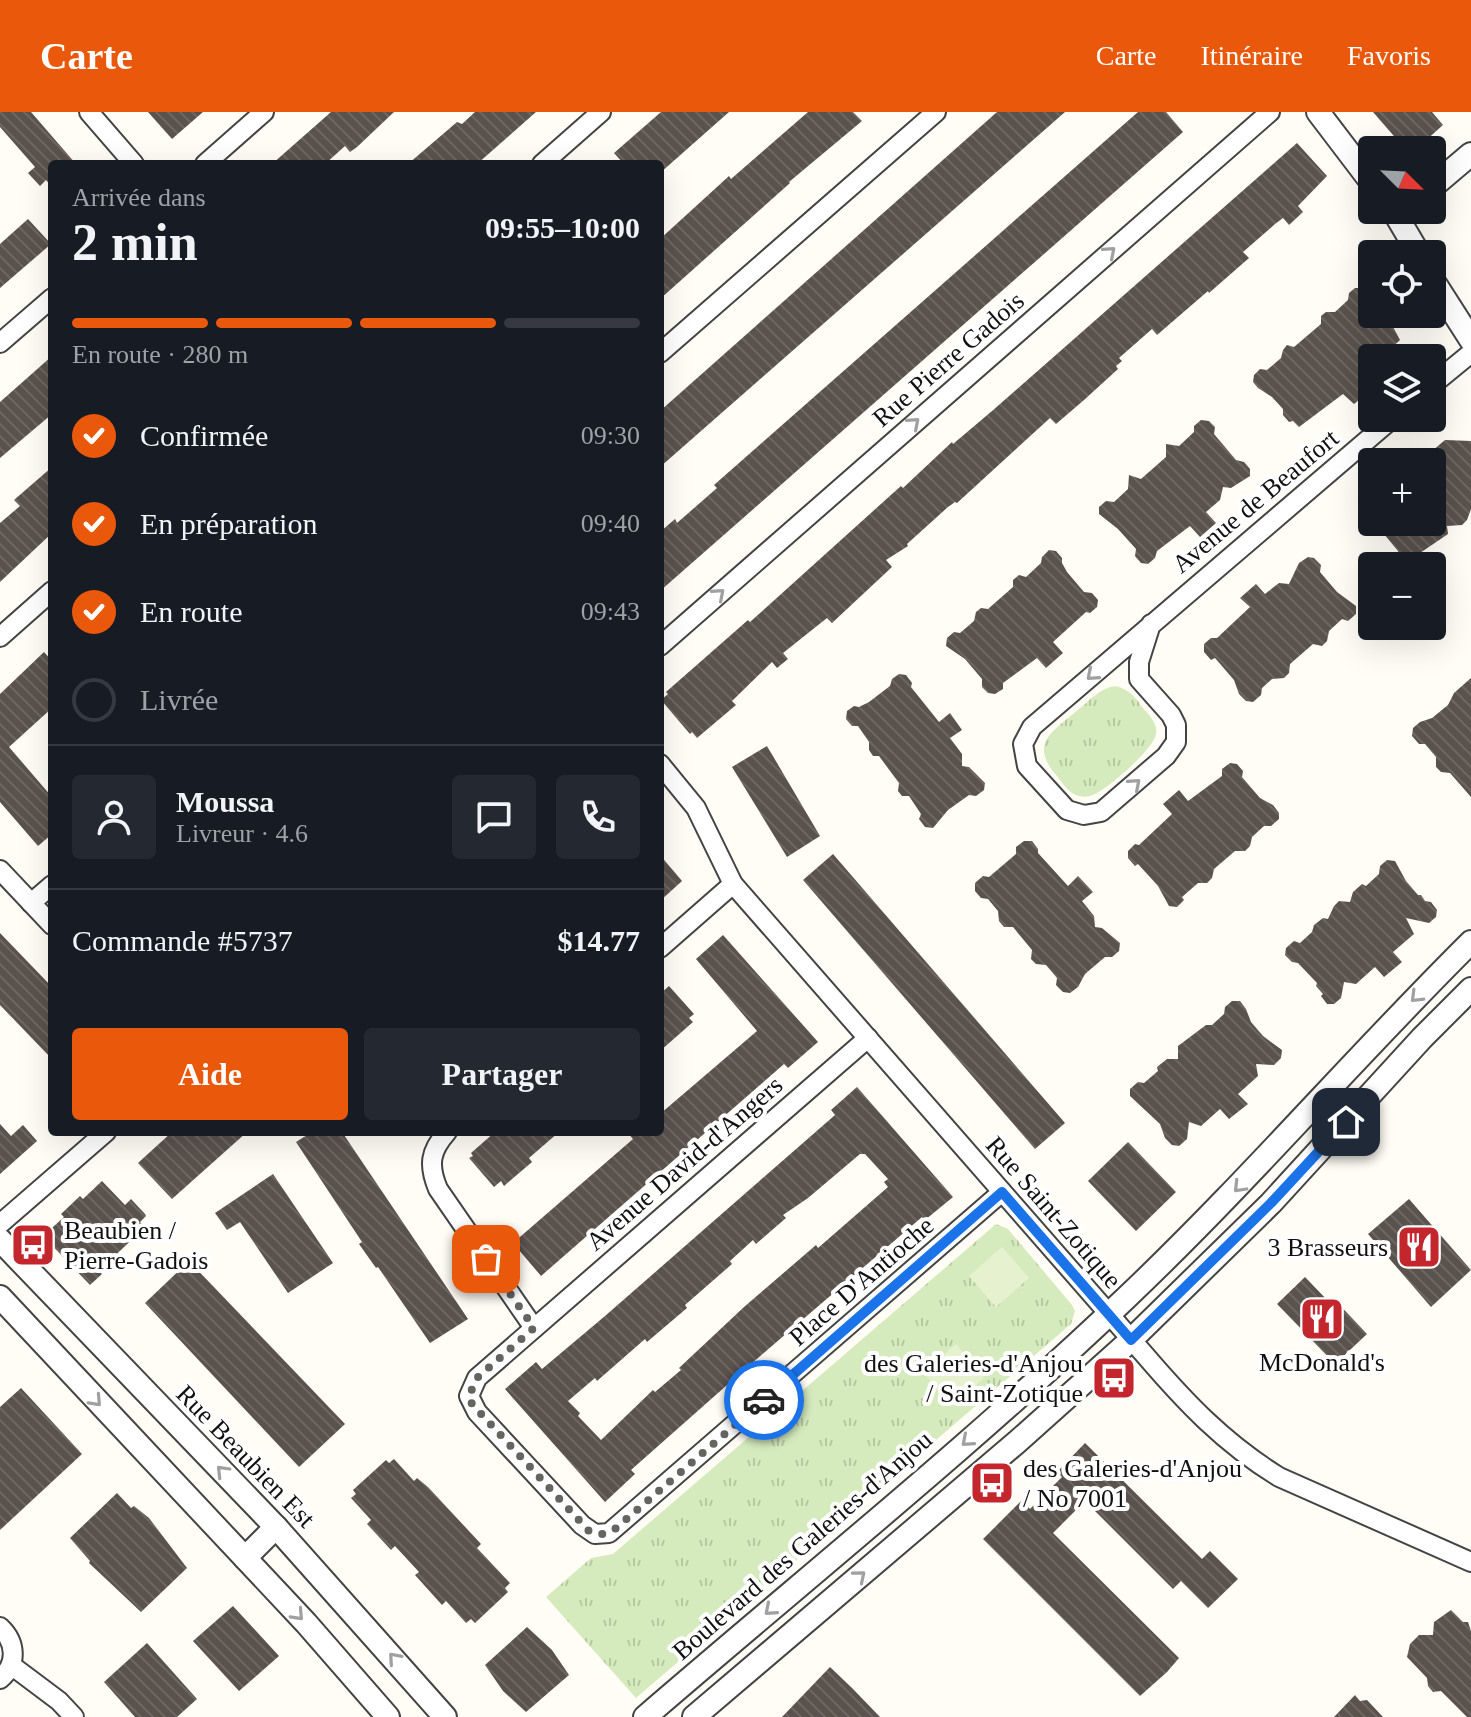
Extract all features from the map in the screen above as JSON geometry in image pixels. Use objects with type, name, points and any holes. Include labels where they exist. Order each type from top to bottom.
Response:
[{"type":"street","points":[[89,112],[131,160]]},
{"type":"street","points":[[210,160],[264,112]]},
{"type":"street","points":[[547,160],[601,112]]},
{"type":"street","points":[[664,350],[936,112]]},
{"type":"street","name":"Rue Pierre Gadois","points":[[664,642],[1270,112]]},
{"type":"street","points":[[1318,112],[1358,165]]},
{"type":"street","points":[[1446,175],[1471,154]]},
{"type":"street","points":[[0,343],[48,301]]},
{"type":"street","points":[[1446,301],[1471,340]]},
{"type":"street","points":[[1446,374],[1471,353]]},
{"type":"street","name":"Avenue de Beaufort","points":[[1151,624],[1139,662],[1139,679],[1171,715],[1176,725],[1176,742],[1166,756],[1101,812],[1076,814],[1061,804],[1027,766],[1023,751],[1026,735],[1032,727],[1151,624],[1377,432]]},
{"type":"street","points":[[0,637],[48,595]]},
{"type":"street","name":"Rue Saint-Zotique","points":[[664,769],[696,808],[733,884],[1203,1420],[1253,1461],[1306,1491],[1471,1562]]},
{"type":"street","points":[[0,870],[48,921]]},
{"type":"street","points":[[664,944],[733,884]]},
{"type":"street","points":[[31,903],[48,888]]},
{"type":"street","name":"Boulevard des Galeries-d'Anjou","points":[[645,1717],[954,1452],[1109,1314],[1234,1193],[1392,1022],[1471,942]]},
{"type":"street","points":[[694,1717],[1005,1452],[1131,1340],[1271,1203],[1471,989]]},
{"type":"street","name":"Avenue David-d'Angers","points":[[534,1328],[868,1038]]},
{"type":"street","points":[[0,1224],[101,1136]]},
{"type":"street","points":[[444,1136],[430,1159],[438,1189],[534,1328]]},
{"type":"street","name":"Place D'Antioche","points":[[534,1328],[477,1378],[469,1396],[472,1404],[582,1525],[595,1534],[609,1533],[1002,1192]]},
{"type":"street","name":"Rue Beaubien Est","points":[[0,1240],[276,1527],[445,1717]]},
{"type":"street","points":[[0,1297],[245,1558],[388,1717]]},
{"type":"street","points":[[245,1558],[276,1527]]},
{"type":"street","points":[[0,1627],[13,1644],[6,1672],[59,1701],[74,1717]]},
{"type":"green space","points":[[1115,686],[1128,691],[1137,700],[1153,720],[1156,734],[1138,759],[1106,787],[1088,797],[1076,795],[1048,764],[1044,745],[1053,731],[1091,698]]},
{"type":"green space","points":[[996,1224],[1008,1229],[1072,1305],[1075,1311],[1071,1324],[636,1698],[546,1597],[591,1558],[613,1554]]},
{"type":"green space","points":[[1002,1247],[1029,1278],[996,1307],[969,1276]]},
{"type":"green space","points":[[956,1344],[984,1378],[952,1406],[923,1372]]},
{"type":"building","points":[[0,112],[31,112],[73,160],[48,160],[48,182],[46,180],[40,186],[28,173],[35,167],[0,127]]},
{"type":"building","points":[[148,112],[203,112],[172,139]]},
{"type":"building","points":[[331,112],[394,112],[350,152],[345,146],[329,160],[277,160]]},
{"type":"building","points":[[475,112],[536,112],[482,160],[413,160],[457,122],[462,124]]},
{"type":"building","points":[[661,112],[729,112],[664,169],[664,160],[620,160],[614,153]]},
{"type":"building","points":[[808,112],[853,112],[862,121],[789,182],[664,295],[664,235],[729,176],[731,179]]},
{"type":"building","points":[[997,112],[1065,112],[664,463],[664,407]]},
{"type":"building","points":[[1138,112],[1166,112],[1183,132],[664,587],[664,529],[675,519],[677,523],[717,488],[714,485]]},
{"type":"building","points":[[1373,112],[1432,112],[1443,125],[1431,136],[1394,136]]},
{"type":"building","points":[[1297,143],[1327,176],[1298,206],[1303,212],[1289,225],[1283,218],[1275,224],[1243,252],[1249,258],[1209,293],[1157,335],[1152,329],[1119,358],[1122,361],[1116,366],[1118,369],[1084,400],[1056,424],[1050,418],[908,546],[886,560],[892,567],[832,623],[827,618],[783,653],[788,659],[777,668],[772,662],[732,701],[736,705],[697,738],[692,732],[690,734],[664,704],[666,692],[748,620],[750,622],[952,442],[992,411]]},
{"type":"building","points":[[28,219],[48,241],[48,247],[0,288],[0,244]]},
{"type":"building","points":[[1358,288],[1358,328],[1394,328],[1400,340],[1396,344],[1358,344],[1358,401],[1354,404],[1343,394],[1299,427],[1293,421],[1289,422],[1283,415],[1283,409],[1258,388],[1253,382],[1254,375],[1260,369],[1267,370],[1281,358],[1287,345],[1294,347],[1321,324],[1321,316],[1326,312],[1335,312],[1348,300],[1349,293]]},
{"type":"building","points":[[48,360],[48,417],[0,458],[0,402]]},
{"type":"building","points":[[1201,420],[1209,421],[1215,427],[1214,434],[1236,460],[1244,462],[1250,469],[1250,476],[1231,488],[1223,487],[1220,500],[1206,512],[1216,523],[1200,537],[1190,526],[1157,551],[1148,564],[1141,563],[1135,556],[1136,549],[1099,514],[1099,507],[1106,501],[1114,502],[1128,489],[1129,475],[1141,479],[1166,457],[1166,444],[1179,446],[1194,432],[1194,426]]},
{"type":"building","points":[[1445,440],[1471,441],[1471,509],[1462,525],[1447,526],[1446,535],[1446,448],[1436,448]]},
{"type":"building","points":[[48,470],[48,537],[0,582],[0,523],[20,506],[14,500]]},
{"type":"building","points":[[1386,536],[1445,536],[1421,552],[1398,551]]},
{"type":"building","points":[[1049,550],[1056,551],[1062,558],[1067,572],[1084,592],[1092,593],[1098,600],[1097,607],[1090,613],[1086,612],[1053,642],[1063,653],[1046,668],[1037,658],[1003,683],[1003,689],[995,694],[988,693],[982,687],[982,679],[965,659],[946,646],[947,638],[954,632],[960,633],[974,621],[976,612],[981,608],[988,609],[1013,587],[1013,580],[1019,575],[1026,577]]},
{"type":"building","points":[[1308,557],[1321,565],[1320,572],[1337,592],[1356,606],[1356,614],[1348,621],[1342,619],[1329,631],[1327,641],[1322,646],[1313,644],[1290,664],[1289,673],[1284,678],[1272,679],[1253,702],[1246,701],[1239,694],[1234,680],[1215,658],[1211,660],[1204,652],[1204,644],[1211,638],[1217,638],[1250,607],[1240,598],[1256,584],[1265,594],[1279,583],[1289,584],[1299,563]]},
{"type":"building","points":[[44,652],[48,656],[48,712],[9,747],[48,792],[48,837],[38,846],[0,802],[0,694]]},
{"type":"building","points":[[899,674],[906,675],[912,683],[911,687],[939,722],[950,713],[962,730],[950,738],[962,754],[962,766],[969,767],[985,783],[984,790],[976,796],[969,795],[948,810],[933,828],[925,827],[919,819],[921,814],[909,796],[902,796],[898,791],[899,783],[879,756],[873,756],[869,750],[869,742],[858,726],[852,726],[846,719],[847,711],[869,702],[890,686],[892,679]]},
{"type":"building","points":[[1471,678],[1471,797],[1450,773],[1441,772],[1436,767],[1436,757],[1425,744],[1419,744],[1412,736],[1413,728],[1448,705],[1454,693]]},
{"type":"building","points":[[767,746],[820,836],[787,857],[732,767]]},
{"type":"building","points":[[1230,763],[1237,764],[1243,771],[1242,777],[1260,798],[1273,805],[1279,819],[1271,826],[1264,826],[1252,837],[1245,851],[1235,851],[1214,869],[1212,878],[1207,883],[1198,883],[1182,897],[1184,900],[1177,907],[1169,906],[1158,886],[1138,864],[1135,866],[1128,858],[1128,851],[1135,844],[1139,845],[1172,814],[1163,804],[1179,790],[1188,801],[1222,776],[1222,769]]},
{"type":"building","points":[[1024,841],[1032,841],[1038,853],[1068,886],[1078,876],[1093,892],[1082,901],[1094,916],[1095,927],[1102,928],[1120,943],[1119,951],[1112,957],[1105,957],[1085,974],[1078,987],[1070,993],[1063,992],[1056,985],[1057,978],[1046,965],[1036,964],[1031,959],[1032,950],[1013,927],[1004,927],[999,921],[998,911],[988,899],[981,898],[975,891],[975,883],[983,876],[989,877],[1016,854],[1016,847]]},
{"type":"building","points":[[833,854],[1065,1123],[1035,1149],[803,880]]},
{"type":"building","points":[[664,860],[682,881],[664,897]]},
{"type":"building","points":[[1387,860],[1395,861],[1418,895],[1431,902],[1437,910],[1436,917],[1429,923],[1406,918],[1414,934],[1393,952],[1402,962],[1384,977],[1375,967],[1356,984],[1344,982],[1341,998],[1334,1004],[1327,1004],[1317,983],[1298,963],[1285,955],[1286,948],[1294,941],[1300,943],[1312,932],[1314,925],[1323,918],[1328,919],[1339,901],[1350,902],[1353,892],[1362,884],[1366,886],[1379,874],[1380,866]]},
{"type":"building","points":[[0,933],[48,983],[48,1055],[0,1005]]},
{"type":"building","points":[[723,935],[818,1042],[788,1068],[784,1064],[541,1276],[513,1243],[633,1139],[630,1136],[664,1136],[664,1111],[757,1031],[696,959]]},
{"type":"building","points":[[669,986],[694,1014],[689,1018],[693,1022],[664,1047],[664,990]]},
{"type":"building","points":[[1232,1001],[1240,1001],[1263,1036],[1282,1050],[1281,1058],[1274,1065],[1256,1064],[1258,1076],[1238,1094],[1248,1104],[1229,1119],[1220,1109],[1201,1126],[1189,1122],[1187,1139],[1179,1146],[1172,1145],[1165,1138],[1160,1124],[1130,1096],[1130,1089],[1138,1082],[1144,1083],[1167,1059],[1178,1059],[1178,1046],[1206,1025],[1212,1025]]},
{"type":"building","points":[[857,1087],[953,1197],[925,1220],[922,1217],[744,1370],[631,1470],[635,1474],[605,1502],[505,1389],[536,1362],[542,1369],[605,1316],[835,1115],[831,1110]],"holes":[[[860,1154],[865,1154],[888,1179],[884,1182],[888,1187],[744,1307],[679,1368],[681,1370],[655,1392],[653,1390],[601,1440],[568,1401],[687,1308],[685,1305],[732,1264],[730,1261],[753,1240],[756,1244],[786,1218],[783,1215]]]},
{"type":"building","points":[[0,1124],[11,1136],[23,1125],[37,1141],[0,1174]]},
{"type":"building","points":[[168,1136],[243,1136],[172,1199],[138,1163]]},
{"type":"building","points":[[306,1136],[345,1136],[468,1319],[430,1343],[359,1244],[362,1242],[296,1142]]},
{"type":"building","points":[[490,1136],[554,1136],[529,1158],[532,1162],[504,1186],[501,1181],[494,1187],[469,1158],[473,1156],[471,1153]]},
{"type":"building","points":[[1128,1142],[1176,1192],[1136,1231],[1088,1181]]},
{"type":"building","points":[[273,1174],[333,1263],[288,1293],[240,1222],[227,1230],[215,1213]]},
{"type":"building","points":[[102,1181],[125,1205],[131,1199],[146,1216],[140,1222],[145,1227],[99,1271],[102,1274],[90,1285],[43,1236],[64,1217],[61,1214],[80,1196],[83,1199]]},
{"type":"building","points":[[1409,1199],[1471,1270],[1431,1307],[1368,1234]]},
{"type":"building","points":[[189,1261],[345,1424],[299,1467],[145,1303]]},
{"type":"building","name":"McDonald's","points":[[1305,1277],[1330,1303],[1334,1299],[1367,1334],[1335,1364],[1277,1304]]},
{"type":"building","points":[[21,1388],[82,1454],[0,1530],[0,1407]]},
{"type":"building","points":[[1085,1443],[1202,1559],[1210,1551],[1238,1579],[1208,1608],[1181,1581],[1173,1589],[1085,1501],[1053,1533],[1179,1658],[1140,1696],[983,1539],[1022,1500],[1030,1509],[1062,1477],[1057,1472]]},
{"type":"building","points":[[394,1459],[414,1481],[417,1478],[428,1487],[481,1544],[477,1548],[510,1583],[505,1588],[508,1592],[475,1623],[471,1619],[466,1623],[446,1601],[442,1605],[415,1575],[419,1572],[395,1546],[391,1550],[367,1524],[371,1520],[351,1498],[356,1494],[353,1490],[386,1460],[389,1463]]},
{"type":"building","points":[[117,1493],[131,1508],[134,1506],[149,1518],[187,1568],[141,1612],[89,1563],[70,1538]]},
{"type":"building","points":[[233,1606],[279,1656],[239,1691],[193,1641]]},
{"type":"building","points":[[1451,1610],[1463,1622],[1468,1622],[1471,1631],[1471,1717],[1467,1717],[1441,1691],[1433,1692],[1427,1678],[1407,1657],[1410,1644],[1419,1635],[1433,1635],[1434,1622]]},
{"type":"building","points":[[527,1627],[552,1650],[569,1675],[526,1712],[503,1691],[485,1665]]},
{"type":"building","points":[[147,1643],[197,1699],[177,1717],[135,1717],[104,1682]]},
{"type":"building","points":[[830,1667],[852,1688],[880,1717],[782,1717]]},
{"type":"building","points":[[1355,1695],[1360,1701],[1367,1700],[1383,1717],[1334,1717]]},
{"type":"way so far","points":[[486,1259],[534,1328],[477,1378],[469,1396],[472,1404],[589,1531],[602,1534],[615,1529],[764,1400]]},
{"type":"place","name":"Beaubien / Pierre-Gadois","points":[[33,1245]]},
{"type":"place","name":"3 Brasseurs","points":[[1419,1247]]},
{"type":"place","name":"McDonald's","points":[[1322,1319]]},
{"type":"place","name":"des Galeries-d'Anjou / Saint-Zotique","points":[[1114,1378]]},
{"type":"place","name":"des Galeries-d'Anjou / No 7001","points":[[992,1483]]},
{"type":"route","points":[[764,1400],[1002,1192],[1131,1340],[1271,1203],[1346,1122]]}]
